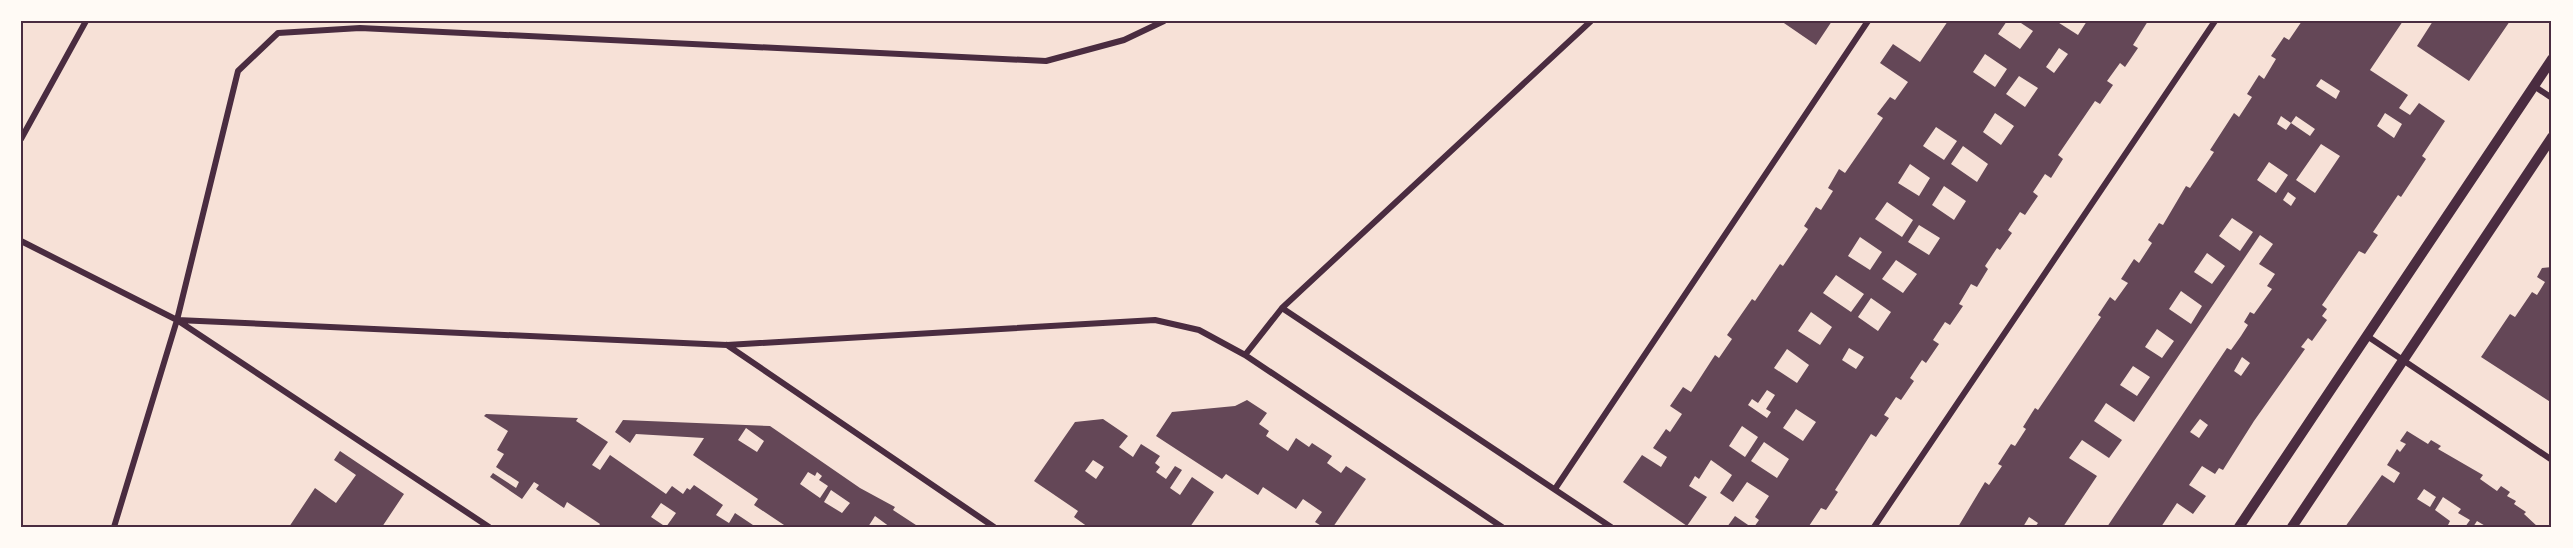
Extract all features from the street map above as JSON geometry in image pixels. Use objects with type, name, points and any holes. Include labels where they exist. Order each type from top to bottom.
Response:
[{"type":"street","points":[[21,139],[86,21]]},
{"type":"street","points":[[114,527],[177,320],[238,71],[278,33],[360,28],[1046,62],[1124,40],[1164,21]]},
{"type":"street","points":[[1245,355],[1282,308],[1591,21]]},
{"type":"street","points":[[1555,489],[1868,21]]},
{"type":"street","points":[[1874,527],[2215,21]]},
{"type":"street","points":[[2239,527],[2552,59]]},
{"type":"street","points":[[2534,86],[2552,98]]},
{"type":"street","points":[[2292,527],[2552,137]]},
{"type":"street","points":[[21,241],[177,320],[489,527]]},
{"type":"street","points":[[1282,308],[1611,527]]},
{"type":"street","points":[[177,320],[727,345],[1155,320],[1199,330],[1245,355],[1502,527]]},
{"type":"street","points":[[2367,336],[2552,460]]},
{"type":"street","points":[[727,345],[994,527]]},
{"type":"building","points":[[1781,21],[1832,21],[1816,45]]},
{"type":"building","points":[[1948,21],[2007,21],[1998,34],[2020,49],[2033,31],[2018,21],[2056,21],[2078,35],[2087,21],[2148,21],[2133,45],[2138,48],[2125,67],[2120,63],[2107,81],[2113,85],[2100,104],[2095,101],[2058,155],[2063,159],[2051,178],[2045,174],[2033,192],[2038,196],[2025,215],[2020,212],[2008,230],[2012,233],[2000,250],[1997,248],[1985,266],[1988,269],[1977,287],[1971,284],[1959,304],[1963,306],[1950,325],[1945,322],[1933,340],[1939,344],[1926,363],[1922,360],[1910,378],[1914,381],[1901,400],[1896,397],[1884,415],[1889,418],[1876,437],[1871,434],[1835,490],[1838,492],[1826,510],[1821,508],[1809,526],[1811,527],[1754,527],[1759,520],[1755,517],[1769,496],[1747,482],[1733,502],[1720,493],[1732,475],[1711,460],[1699,479],[1695,476],[1689,486],[1707,497],[1687,526],[1623,482],[1642,455],[1661,467],[1667,457],[1653,448],[1666,429],[1670,432],[1682,414],[1670,406],[1683,387],[1691,392],[1715,355],[1719,358],[1732,339],[1727,335],[1752,299],[1755,301],[1780,264],[1783,266],[1808,229],[1804,226],[1816,207],[1821,210],[1833,191],[1828,188],[1839,169],[1845,173],[1883,118],[1877,114],[1890,97],[1895,100],[1908,82],[1880,63],[1893,44],[1920,62]],"holes":[[[2059,48],[2068,54],[2054,73],[2046,67]],[[1985,54],[2007,69],[1995,87],[1973,72]],[[2019,76],[2038,88],[2025,107],[2006,94]],[[1995,113],[2014,126],[2001,145],[1983,132]],[[1936,127],[1957,141],[1944,160],[1923,146]],[[1963,146],[1988,164],[1977,182],[1951,164]],[[1910,164],[1930,178],[1919,196],[1898,183]],[[1944,186],[1966,201],[1954,220],[1932,205]],[[1887,202],[1913,220],[1902,237],[1875,219]],[[1919,225],[1940,238],[1929,255],[1908,242]],[[1860,237],[1882,252],[1870,270],[1848,256]],[[1896,260],[1917,274],[1903,293],[1882,279]],[[1836,275],[1864,294],[1851,312],[1823,293]],[[1871,298],[1891,312],[1878,331],[1858,317]],[[1811,312],[1832,327],[1820,345],[1798,331]],[[1849,348],[1864,357],[1856,369],[1842,360]],[[1787,349],[1809,365],[1797,383],[1774,368]],[[1767,390],[1775,395],[1766,409],[1771,412],[1767,418],[1748,405],[1752,399],[1758,403]],[[1796,409],[1816,422],[1803,441],[1783,428]],[[1742,426],[1758,437],[1745,457],[1729,446]],[[1764,442],[1789,459],[1777,478],[1751,461]]]},
{"type":"building","points":[[2302,21],[2403,21],[2370,70],[2408,95],[2399,108],[2410,115],[2419,103],[2445,121],[2422,156],[2426,159],[2401,197],[2398,195],[2373,232],[2378,235],[2365,254],[2359,251],[2322,305],[2327,309],[2322,316],[2327,320],[2312,341],[2308,338],[2301,347],[2305,349],[2254,421],[2223,470],[2219,468],[2215,474],[2202,466],[2189,485],[2206,496],[2193,514],[2177,503],[2161,527],[2107,527],[2227,348],[2231,350],[2241,336],[2248,325],[2244,322],[2250,312],[2254,314],[2272,289],[2267,286],[2275,274],[2259,264],[2273,244],[2260,235],[2134,422],[2106,403],[2094,421],[2122,440],[2109,458],[2082,440],[2069,458],[2097,476],[2063,527],[2035,527],[2038,523],[2029,517],[2023,527],[1958,527],[1985,482],[1989,485],[2002,466],[1998,464],[2011,444],[2015,446],[2026,429],[2023,427],[2035,408],[2038,410],[2101,317],[2098,315],[2110,297],[2115,301],[2128,283],[2121,279],[2134,259],[2139,263],[2152,243],[2148,240],[2159,223],[2163,225],[2186,186],[2190,188],[2214,152],[2210,150],[2234,113],[2239,117],[2252,97],[2247,94],[2259,75],[2264,79],[2276,59],[2271,56],[2284,37],[2289,40]],"holes":[[[2321,79],[2340,91],[2336,99],[2316,86]],[[2385,113],[2402,124],[2394,138],[2377,126]],[[2281,116],[2291,123],[2286,130],[2277,124]],[[2296,116],[2315,129],[2310,136],[2291,123]],[[2321,144],[2340,156],[2315,193],[2296,180]],[[2269,162],[2288,175],[2276,193],[2257,180]],[[2288,192],[2296,198],[2291,206],[2283,200]],[[2232,218],[2253,232],[2240,251],[2219,236]],[[2207,253],[2225,266],[2212,284],[2194,272]],[[2181,291],[2202,306],[2191,324],[2169,309]],[[2157,329],[2174,341],[2162,358],[2145,347]],[[2242,357],[2250,363],[2241,376],[2234,371]],[[2133,366],[2150,377],[2137,396],[2120,385]],[[2200,419],[2208,425],[2199,438],[2190,432]]]},
{"type":"building","points":[[2433,21],[2510,21],[2469,81],[2417,46]]},
{"type":"building","points":[[2552,267],[2552,403],[2481,357],[2510,314],[2515,317],[2532,292],[2537,295],[2545,282],[2537,277],[2542,268]]},
{"type":"building","points":[[1247,400],[1267,413],[1259,424],[1269,431],[1266,436],[1288,451],[1296,438],[1309,447],[1312,443],[1332,456],[1327,463],[1341,473],[1346,466],[1366,479],[1333,527],[1323,527],[1315,522],[1322,512],[1303,499],[1296,509],[1263,487],[1258,495],[1226,474],[1222,479],[1156,436],[1172,412],[1235,406]]},
{"type":"building","points":[[486,414],[578,418],[576,421],[608,442],[592,465],[600,470],[610,455],[666,494],[672,486],[683,494],[687,488],[690,490],[694,485],[723,505],[716,515],[729,523],[735,513],[756,527],[666,527],[598,527],[600,524],[567,502],[564,508],[536,489],[539,485],[534,482],[522,499],[490,477],[493,473],[516,488],[519,482],[496,467],[504,454],[497,450],[508,431],[484,416]],"holes":[[[661,503],[676,513],[666,527],[651,517]]]},
{"type":"building","points":[[1103,419],[1128,436],[1119,447],[1133,457],[1141,444],[1160,456],[1155,463],[1160,467],[1156,472],[1166,479],[1175,466],[1182,470],[1170,488],[1180,495],[1192,477],[1214,492],[1190,527],[1088,527],[1074,517],[1078,511],[1034,481],[1075,422]],"holes":[[[1093,460],[1104,467],[1096,479],[1085,471]]]},
{"type":"building","points":[[623,420],[770,426],[860,488],[895,507],[893,510],[919,527],[890,527],[875,516],[868,527],[787,527],[754,505],[758,499],[693,455],[704,438],[636,434],[630,443],[615,432]],"holes":[[[746,428],[764,441],[757,452],[738,440]],[[808,472],[815,476],[817,472],[822,476],[819,480],[828,486],[820,498],[800,484]],[[831,490],[850,503],[842,513],[824,502]]]},
{"type":"building","points":[[2407,431],[2428,444],[2431,440],[2441,446],[2438,449],[2483,475],[2480,479],[2497,491],[2501,486],[2510,492],[2507,496],[2516,501],[2514,504],[2526,512],[2524,514],[2538,527],[2487,527],[2477,521],[2473,527],[2465,527],[2470,520],[2458,513],[2461,509],[2443,497],[2435,510],[2450,521],[2447,527],[2345,527],[2382,475],[2394,483],[2400,473],[2387,465],[2397,449],[2400,452],[2406,444],[2400,441]],"holes":[[[2424,489],[2436,497],[2430,507],[2417,499]]]},
{"type":"building","points":[[340,451],[404,494],[382,527],[289,527],[315,488],[336,503],[356,475],[334,460]]},
{"type":"building","points":[[1735,516],[1751,527],[1727,527]]}]
